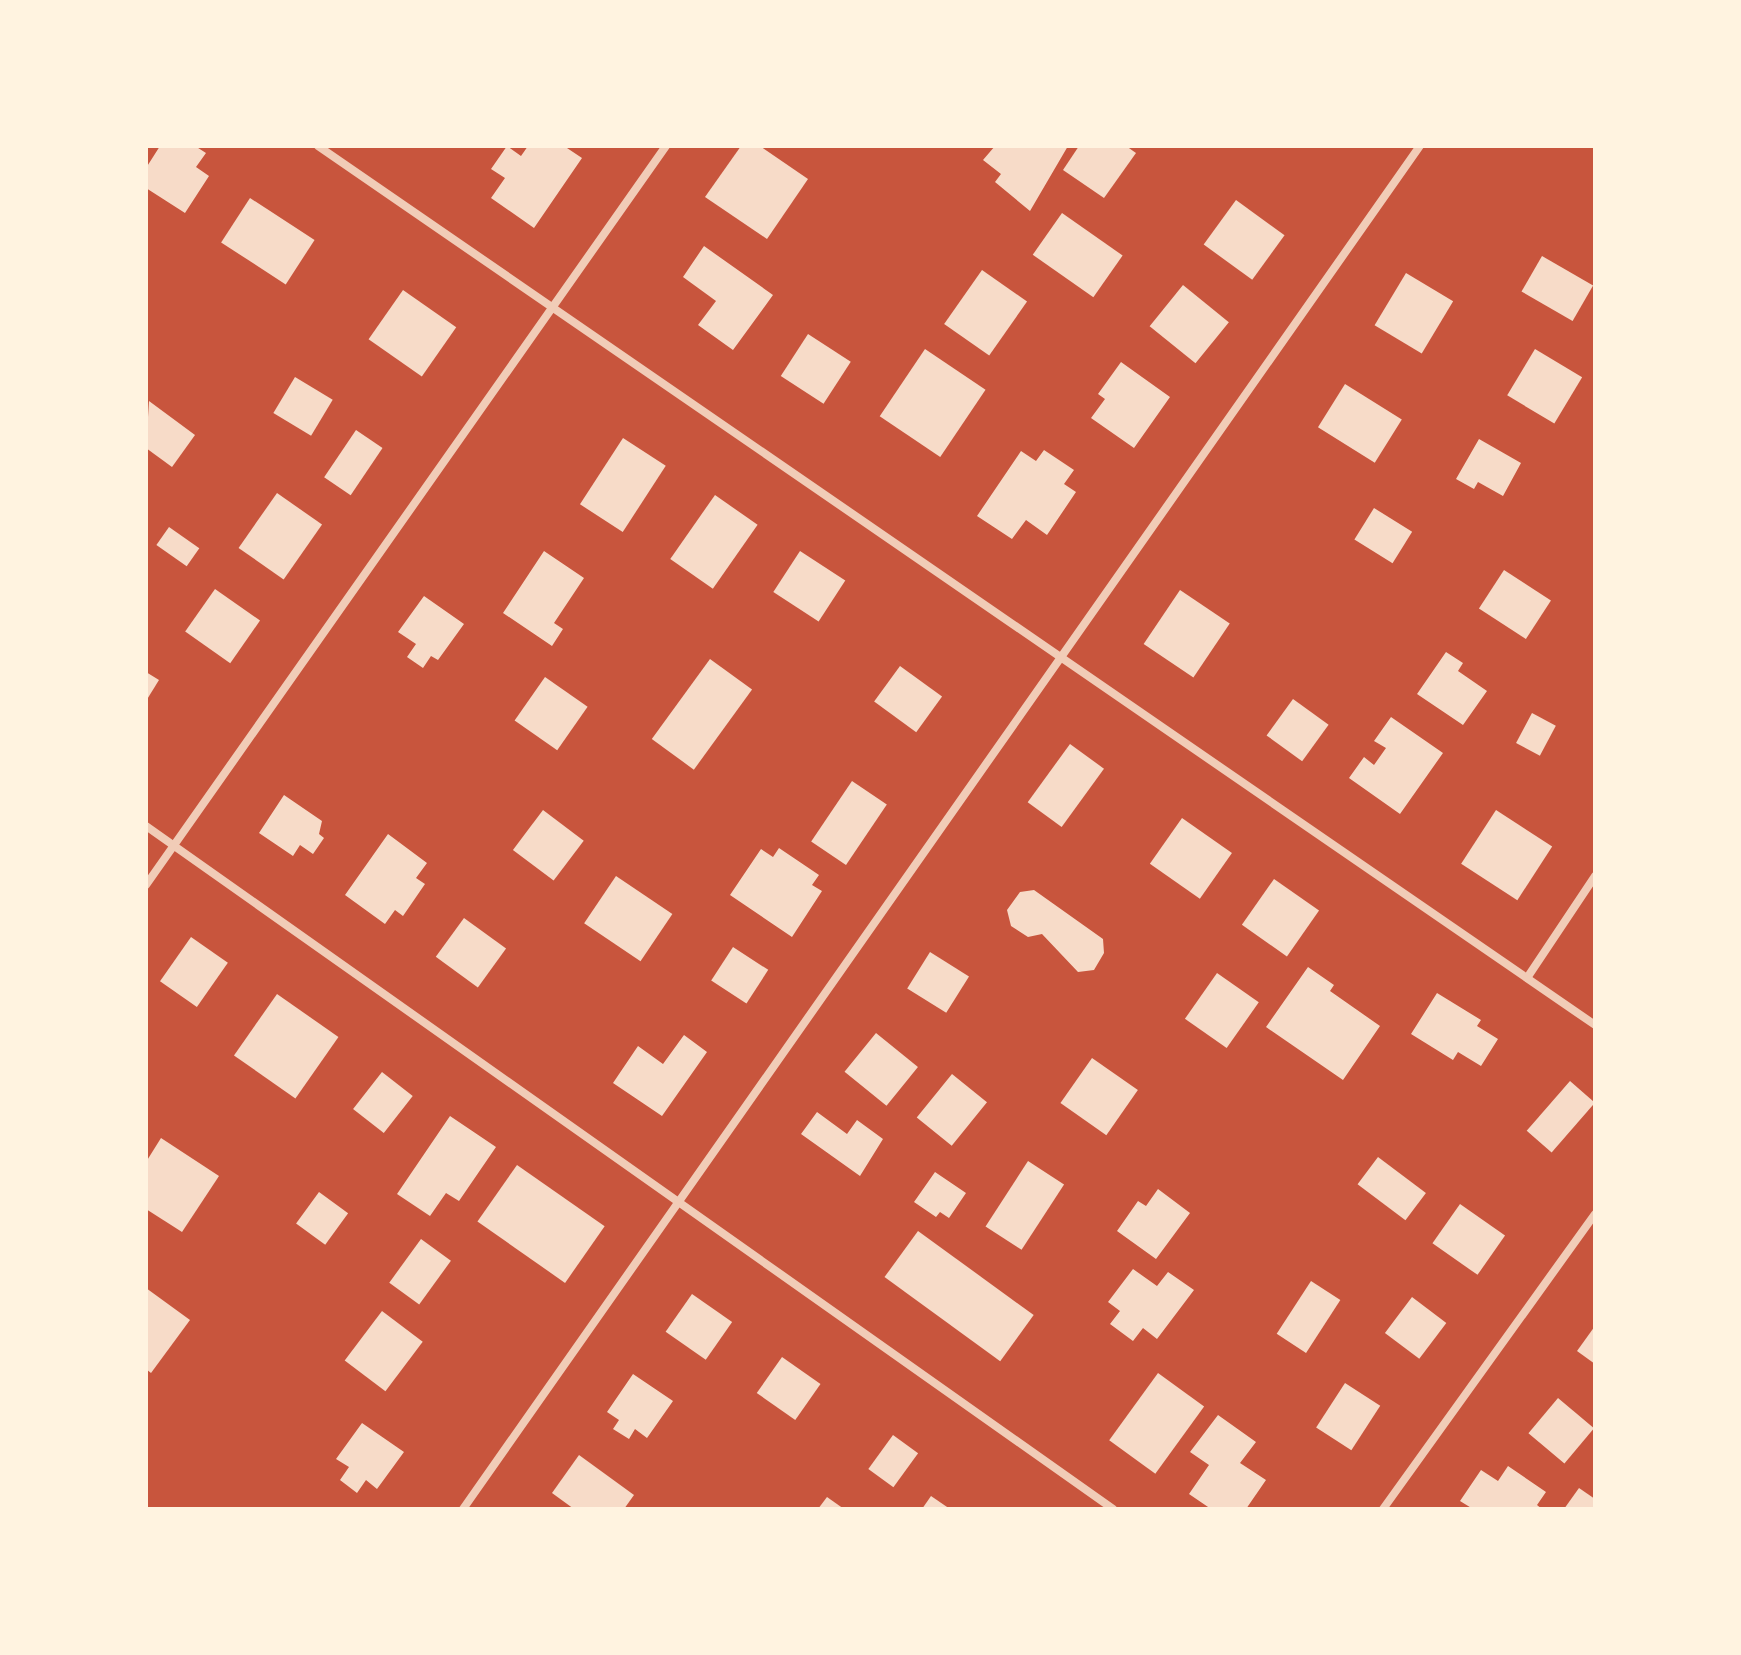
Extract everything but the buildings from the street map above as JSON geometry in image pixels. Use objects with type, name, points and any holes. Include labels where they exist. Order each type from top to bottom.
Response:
[{"type":"street","points":[[318,146],[1595,1025]]},
{"type":"street","points":[[146,885],[666,146]]},
{"type":"street","points":[[463,1509],[1064,658],[1420,146]]},
{"type":"street","points":[[146,826],[1113,1509]]},
{"type":"street","points":[[1527,978],[1595,876]]},
{"type":"street","points":[[1383,1509],[1595,1214]]}]
